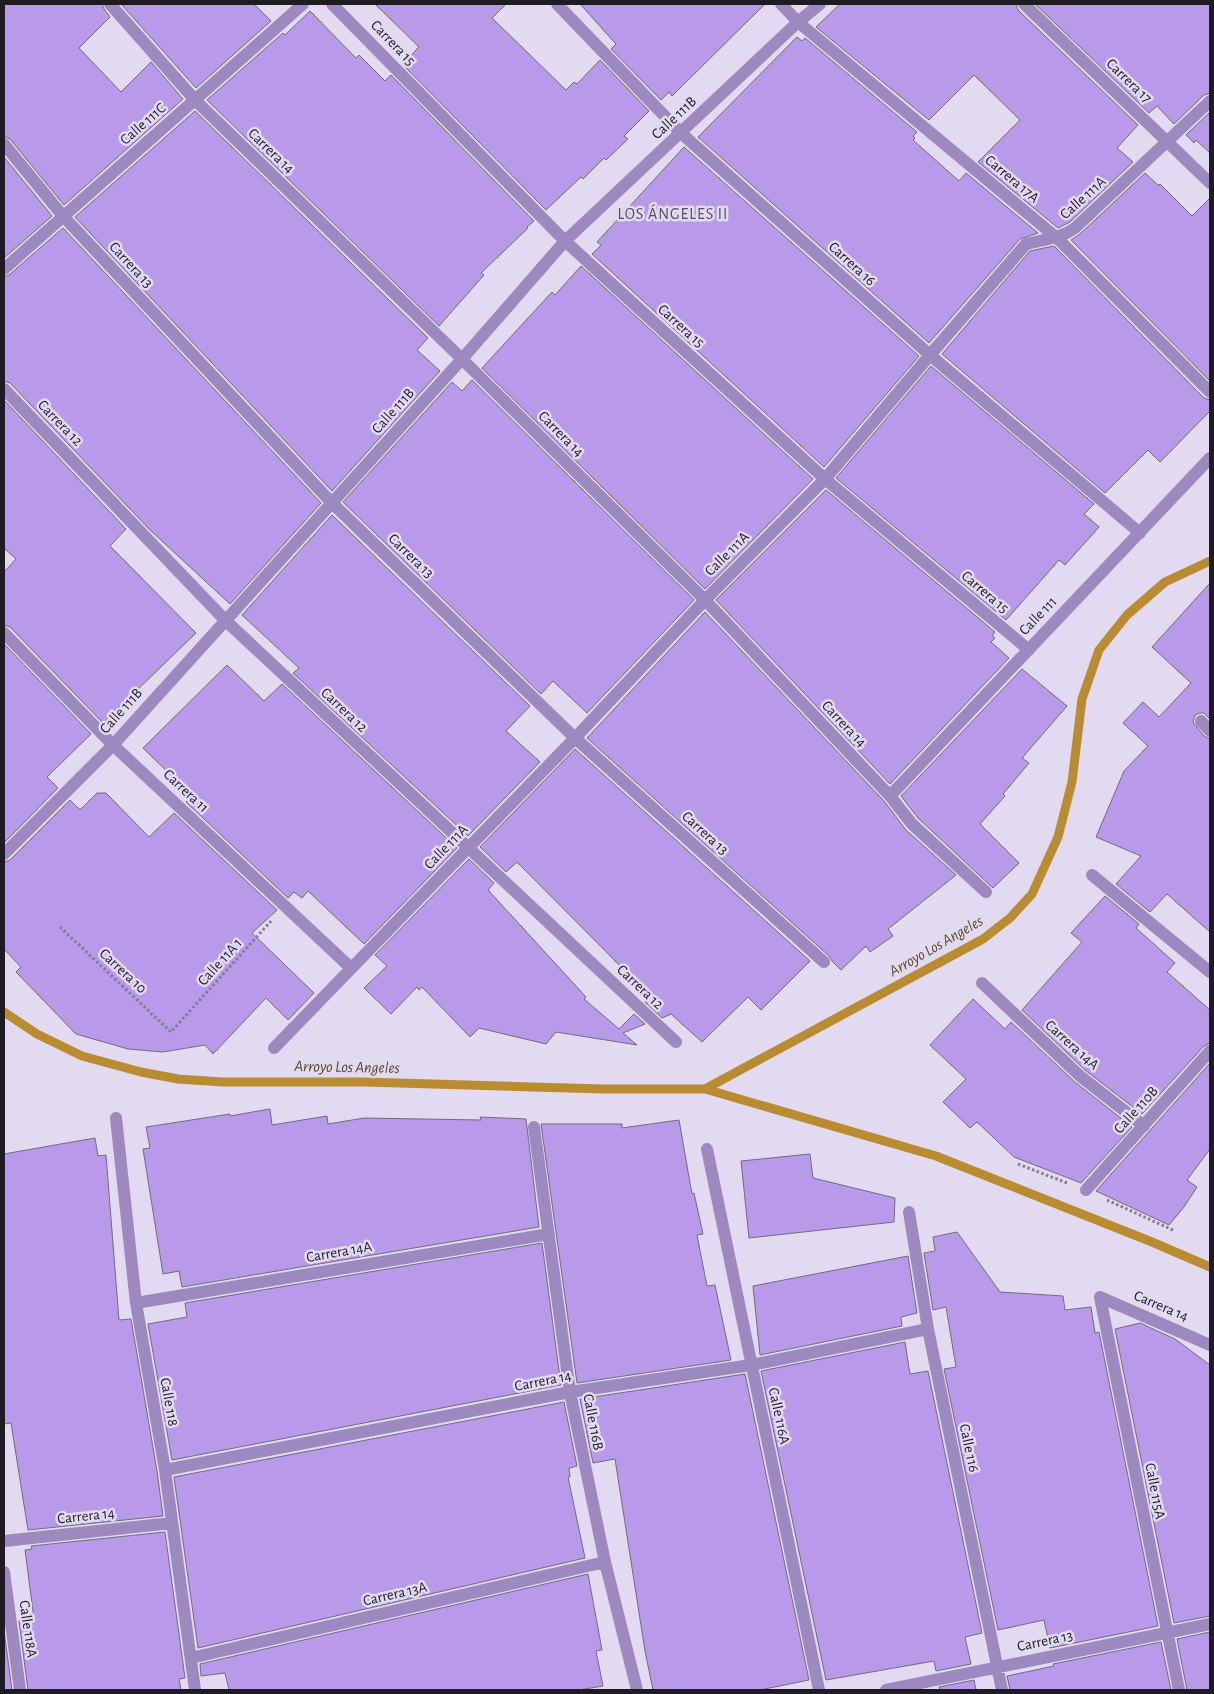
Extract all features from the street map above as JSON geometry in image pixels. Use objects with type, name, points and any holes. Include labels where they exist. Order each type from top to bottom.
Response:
[{"type":"street","name":"Carrera 14","points":[[110,4],[195,100],[462,359],[704,600],[890,796],[912,824],[986,892]]},
{"type":"street","name":"Calle 111C","points":[[4,269],[303,4]]},
{"type":"street","name":"Carrera 15","points":[[332,4],[565,241],[825,479],[1028,650]]},
{"type":"street","name":"Carrera 16","points":[[557,4],[681,133],[930,354],[1140,533]]},
{"type":"street","name":"Carrera 17A","points":[[781,4],[798,22],[1057,238],[1210,392]]},
{"type":"street","name":"Calle 111B","points":[[4,854],[113,745],[462,359],[565,241],[798,22],[820,4]]},
{"type":"street","name":"Carrera 17","points":[[1024,4],[1210,183]]},
{"type":"street","name":"Calle 111A","points":[[274,1048],[575,738],[704,600],[825,479],[1026,244],[1042,239],[1057,238],[1076,228],[1210,101]]},
{"type":"street","name":"Carrera 13","points":[[4,144],[63,216],[331,502],[575,738],[824,962]]},
{"type":"street","name":"Carrera 12","points":[[4,388],[225,620],[676,1042]]},
{"type":"street","name":"Calle 111","points":[[890,796],[1210,458]]},
{"type":"street","name":"Carrera 11","points":[[4,633],[113,745],[351,968]]},
{"type":"street","points":[[1201,721],[1210,731]]},
{"type":"street","points":[[1092,875],[1210,972]]},
{"type":"street","name":"Carrera 14A","points":[[982,983],[1080,1076],[1144,1126]]},
{"type":"street","name":"Calle 110B","points":[[1086,1190],[1210,1051]]},
{"type":"street","name":"Calle 118","points":[[116,1118],[136,1303],[164,1470],[195,1690]]},
{"type":"street","name":"Calle 116B","points":[[534,1127],[570,1392],[605,1562],[637,1690]]},
{"type":"street","name":"Calle 116A","points":[[706,1149],[819,1690]]},
{"type":"street","name":"Calle 116","points":[[909,1212],[928,1329],[1002,1690]]},
{"type":"street","name":"Carrera 14A","points":[[136,1303],[549,1234]]},
{"type":"street","name":"Carrera 14","points":[[1100,1297],[1210,1345]]},
{"type":"street","name":"Calle 115A","points":[[1100,1297],[1179,1690]]},
{"type":"street","name":"Carrera 14","points":[[164,1470],[570,1392],[752,1365],[928,1329]]},
{"type":"street","name":"Carrera 14","points":[[4,1541],[172,1523]]},
{"type":"street","name":"Carrera 13A","points":[[191,1658],[605,1562]]},
{"type":"street","name":"Calle 118A","points":[[4,1572],[20,1690]]},
{"type":"street","name":"Carrera 13","points":[[886,1690],[1210,1624]]},
{"type":"path","name":"Calle 11A 1","points":[[171,1032],[285,906]]},
{"type":"path","name":"Carrera 10","points":[[60,927],[171,1032]]},
{"type":"building","points":[[4,4],[102,4],[110,17],[79,48],[121,92],[151,62],[183,99],[64,205],[10,139],[4,136]]},
{"type":"building","points":[[121,4],[254,4],[271,21],[196,88]]},
{"type":"building","points":[[375,4],[506,4],[492,18],[566,90],[574,82],[577,84],[600,60],[649,111],[624,136],[628,139],[606,160],[604,158],[583,179],[581,177],[546,210],[402,64],[419,47]]},
{"type":"building","points":[[580,4],[765,4],[672,96],[669,92],[661,100],[611,49],[616,44]]},
{"type":"building","points":[[840,4],[1016,4],[1018,10],[1138,125],[1117,148],[1133,162],[1070,222],[1058,228],[978,162],[1020,120],[974,75],[929,120],[816,27]]},
{"type":"building","points":[[1035,4],[1210,4],[1210,93],[1204,95],[1174,124],[1157,106],[1149,113]]},
{"type":"building","points":[[310,11],[356,58],[359,55],[385,81],[391,75],[534,221],[481,273],[484,275],[439,326],[207,100],[283,33],[285,35]]},
{"type":"building","points":[[797,37],[802,41],[805,38],[917,132],[913,136],[915,138],[913,140],[959,181],[966,173],[1038,233],[1020,239],[929,343],[698,137]]},
{"type":"building","points":[[195,111],[428,338],[417,350],[440,371],[332,491],[75,217]]},
{"type":"building","points":[[1210,112],[1210,153],[1196,140],[1194,143],[1186,135]]},
{"type":"building","points":[[684,147],[919,356],[824,467],[592,254],[601,245],[597,242]]},
{"type":"building","points":[[4,157],[52,216],[4,258]]},
{"type":"building","points":[[1145,173],[1159,186],[1160,184],[1192,216],[1210,198],[1210,381],[1071,240],[1080,234]]},
{"type":"building","points":[[63,228],[321,503],[230,604],[150,530],[10,383],[4,381],[4,277],[9,275]]},
{"type":"building","points":[[1054,246],[1204,398],[1210,400],[1210,411],[1160,462],[1148,450],[1105,493],[942,354],[1030,251]]},
{"type":"building","points":[[581,266],[813,479],[705,589],[482,368],[552,292],[555,295]]},
{"type":"building","points":[[931,366],[1094,504],[1084,514],[1099,527],[1065,565],[1059,560],[1006,620],[836,478]]},
{"type":"building","points":[[472,380],[694,600],[587,713],[553,681],[541,694],[343,502],[452,382],[462,391]]},
{"type":"building","points":[[4,400],[126,529],[110,546],[196,633],[103,723],[10,627],[4,625],[4,572],[16,559],[4,548]]},
{"type":"building","points":[[826,490],[995,632],[992,636],[995,638],[991,642],[1009,658],[890,784],[716,600]]},
{"type":"building","points":[[332,515],[530,706],[506,731],[540,762],[468,836],[293,673],[299,668],[242,615]]},
{"type":"building","points":[[1210,583],[1210,719],[1204,713],[1200,713],[1195,715],[1193,722],[1204,736],[1210,739],[1210,932],[1167,894],[1150,912],[1116,884],[1141,856],[1096,837],[1124,771],[1148,746],[1123,723],[1143,702],[1159,717],[1191,683],[1152,647]]},
{"type":"building","points":[[705,612],[884,801],[906,830],[956,875],[888,929],[893,936],[870,952],[866,946],[841,970],[829,956],[587,738]]},
{"type":"building","points":[[4,644],[91,734],[47,777],[58,788],[4,843]]},
{"type":"building","points":[[227,665],[264,701],[282,684],[457,848],[364,944],[308,891],[302,898],[294,892],[288,898],[186,802],[189,799],[179,789],[182,786],[143,748]]},
{"type":"building","points":[[1022,669],[1067,706],[1022,758],[1029,763],[1003,794],[1005,796],[980,824],[1019,863],[993,888],[918,818],[901,796]]},
{"type":"building","points":[[575,749],[810,961],[761,1010],[748,997],[702,1042],[671,1014],[662,1018],[645,1002],[651,997],[517,862],[506,872],[480,847]]},
{"type":"building","points":[[97,793],[106,793],[149,837],[174,813],[277,910],[252,933],[314,993],[288,1020],[266,998],[213,1054],[205,1045],[163,1052],[128,1049],[76,1034],[16,972],[21,967],[4,949],[4,862],[10,860],[70,800],[80,810]]},
{"type":"building","points":[[469,859],[494,883],[488,890],[586,997],[584,999],[619,1029],[634,1014],[645,1024],[623,1033],[637,1045],[556,1032],[546,1044],[479,1028],[470,1037],[422,987],[419,990],[417,987],[391,1014],[364,988],[387,966],[375,955]]},
{"type":"building","points":[[1105,896],[1139,924],[1136,928],[1175,963],[1167,972],[1210,1010],[1210,1043],[1204,1046],[1142,1114],[1085,1070],[1022,1010],[1082,942],[1071,933]]},
{"type":"building","points":[[973,999],[1005,1029],[1011,1022],[1075,1082],[1132,1127],[1081,1183],[1014,1157],[977,1122],[970,1128],[943,1102],[966,1079],[930,1045]]},
{"type":"building","points":[[1210,1063],[1210,1149],[1187,1180],[1197,1187],[1169,1225],[1096,1191]]},
{"type":"building","points":[[270,1109],[272,1125],[327,1116],[328,1124],[364,1118],[481,1120],[480,1117],[526,1119],[539,1227],[182,1287],[179,1271],[163,1274],[143,1149],[150,1148],[146,1127]]},
{"type":"building","points":[[679,1120],[692,1194],[694,1193],[703,1234],[697,1235],[707,1286],[715,1285],[731,1360],[577,1383],[541,1124],[622,1124],[622,1128]]},
{"type":"building","points":[[95,1138],[98,1156],[106,1155],[119,1320],[131,1319],[163,1516],[28,1530],[11,1423],[4,1424],[4,1154]]},
{"type":"building","points":[[810,1154],[813,1178],[895,1198],[894,1222],[749,1238],[741,1161]]},
{"type":"building","points":[[957,1232],[1000,1292],[1063,1296],[1065,1310],[1091,1307],[1095,1333],[1099,1332],[1158,1626],[1050,1648],[1044,1620],[998,1630],[944,1369],[956,1367],[946,1307],[933,1310],[924,1253],[935,1251],[933,1237]]},
{"type":"building","points":[[542,1243],[561,1385],[172,1460],[148,1324],[187,1317],[185,1303]]},
{"type":"building","points":[[908,1256],[917,1313],[901,1317],[902,1326],[760,1355],[753,1286]]},
{"type":"building","points":[[1140,1323],[1175,1339],[1210,1365],[1210,1616],[1174,1623],[1115,1329]]},
{"type":"building","points":[[905,1342],[910,1374],[928,1371],[982,1633],[965,1637],[971,1664],[936,1671],[934,1661],[826,1680],[761,1371]]},
{"type":"building","points":[[745,1374],[809,1680],[760,1690],[653,1690],[645,1651],[615,1459],[593,1463],[580,1399]]},
{"type":"building","points":[[564,1402],[577,1466],[569,1468],[570,1477],[568,1477],[585,1558],[198,1648],[174,1477]]},
{"type":"building","points":[[165,1532],[185,1678],[179,1679],[181,1690],[28,1690],[19,1621],[34,1619],[25,1550],[32,1549],[31,1546]]},
{"type":"building","points":[[588,1574],[602,1650],[596,1651],[603,1686],[579,1690],[229,1690],[225,1673],[201,1676],[200,1664]]},
{"type":"building","points":[[4,1631],[12,1690],[4,1690]]},
{"type":"building","points":[[1210,1632],[1210,1690],[1187,1690],[1177,1639]]},
{"type":"building","points":[[1161,1642],[1171,1690],[1010,1690],[1007,1676],[1054,1666],[1053,1664]]},
{"type":"building","points":[[974,1680],[976,1690],[940,1690],[939,1687]]},
{"type":"waterway","name":"Arroyo Los Angeles","points":[[705,1089],[983,939],[1010,918],[1032,894],[1058,837],[1072,782],[1082,699],[1099,650],[1127,615],[1165,582],[1210,561]]},
{"type":"waterway","name":"Arroyo Los Angeles","points":[[4,1012],[37,1034],[82,1056],[141,1072],[178,1079],[223,1082],[364,1082],[603,1089],[705,1089],[936,1156],[1210,1267]]},
{"type":"district","name":"LOS ÁNGELES II","points":[[673,214]]}]
